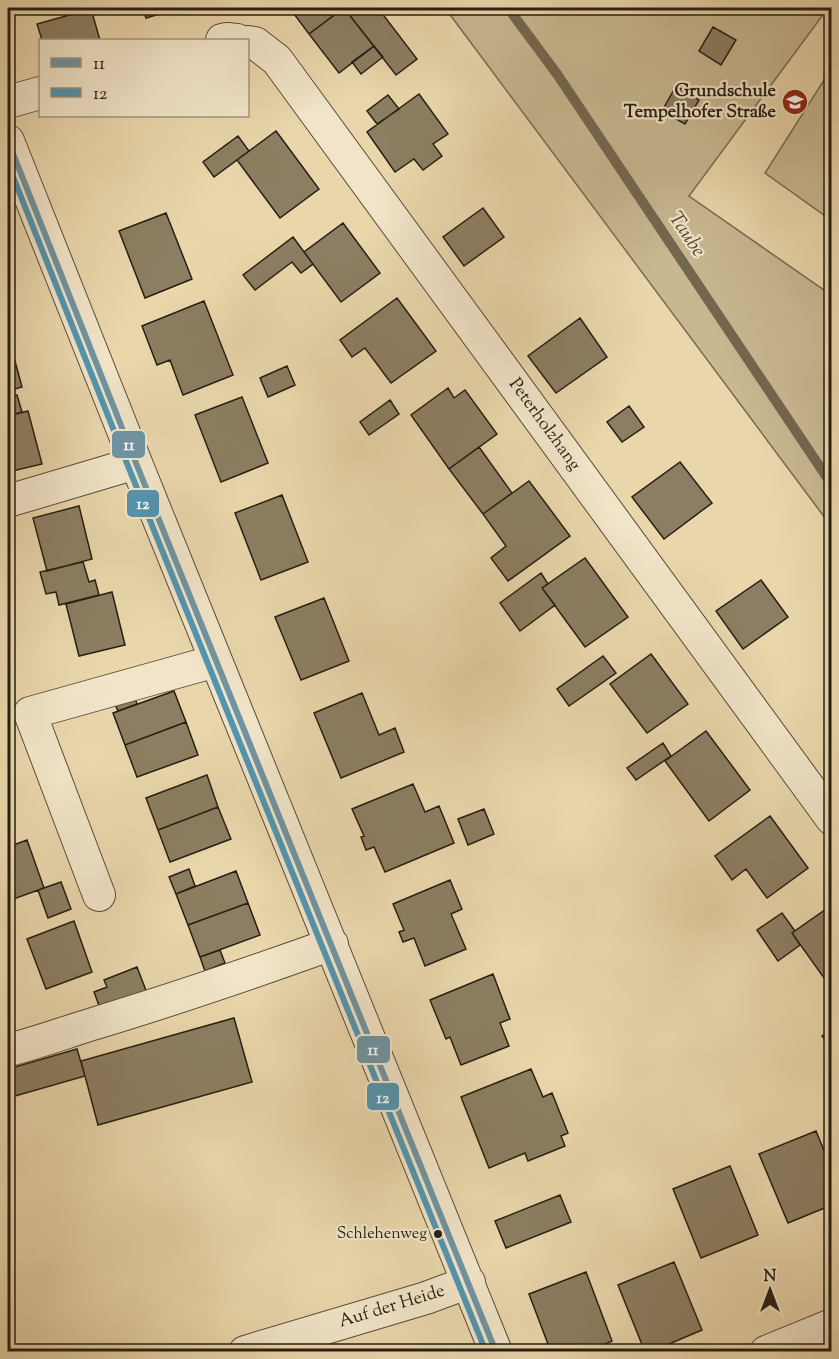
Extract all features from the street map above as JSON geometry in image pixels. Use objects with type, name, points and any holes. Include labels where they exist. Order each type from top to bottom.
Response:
[{"type":"street","name":"Peterholzhang","points":[[249,42],[255,43],[277,60],[831,819]]},
{"type":"street","points":[[8,102],[39,93]]},
{"type":"street","points":[[8,141],[496,1352]]},
{"type":"street","points":[[8,501],[136,463]]},
{"type":"street","points":[[99,895],[30,713],[216,661]]},
{"type":"street","points":[[8,1050],[183,996],[332,944]]},
{"type":"street","name":"Auf der Heide","points":[[245,1352],[426,1298],[469,1282]]},
{"type":"street","points":[[766,1352],[831,1325]]},
{"type":"shaded area","points":[[445,8],[828,8],[689,196],[831,295],[831,526]]},
{"type":"shaded area","points":[[831,69],[831,220],[765,173]]},
{"type":"building","points":[[142,8],[176,8],[176,9],[146,18]]},
{"type":"building","points":[[302,8],[334,8],[338,12],[309,34],[294,14]]},
{"type":"building","points":[[344,8],[378,8],[417,59],[396,75]]},
{"type":"building","points":[[344,8],[374,46],[339,73],[309,34]]},
{"type":"building","points":[[91,9],[100,39],[42,39],[37,24]]},
{"type":"building","points":[[713,27],[736,40],[721,65],[699,51]]},
{"type":"building","points":[[374,46],[383,57],[361,74],[352,62]]},
{"type":"building","points":[[676,86],[699,100],[685,124],[662,111]]},
{"type":"building","points":[[419,94],[448,134],[433,144],[442,156],[423,170],[414,159],[395,172],[367,132]]},
{"type":"building","points":[[388,95],[399,109],[377,124],[367,111]]},
{"type":"building","points":[[276,131],[319,189],[280,218],[237,160]]},
{"type":"building","points":[[238,136],[249,151],[214,177],[203,162]]},
{"type":"building","points":[[483,208],[504,237],[464,266],[443,237]]},
{"type":"building","points":[[166,213],[192,279],[145,298],[119,231]]},
{"type":"building","points":[[343,223],[380,273],[341,302],[304,252]]},
{"type":"building","points":[[293,237],[313,264],[301,273],[292,262],[255,290],[243,275]]},
{"type":"building","points":[[397,298],[436,351],[391,383],[365,348],[352,357],[340,340]]},
{"type":"building","points":[[204,301],[233,375],[183,395],[170,360],[157,365],[142,326]]},
{"type":"building","points":[[580,318],[607,357],[556,393],[528,356]]},
{"type":"building","points":[[8,335],[22,387],[8,391]]},
{"type":"building","points":[[287,366],[295,385],[268,397],[260,378]]},
{"type":"building","points":[[448,388],[454,398],[465,390],[497,434],[449,469],[411,415]]},
{"type":"building","points":[[17,395],[22,412],[8,416],[8,398]]},
{"type":"building","points":[[242,397],[268,463],[221,482],[195,415]]},
{"type":"building","points":[[390,400],[399,414],[369,435],[360,422]]},
{"type":"building","points":[[629,406],[644,427],[622,442],[607,422]]},
{"type":"building","points":[[28,411],[42,464],[8,472],[8,416]]},
{"type":"building","points":[[479,447],[512,493],[483,514],[449,469]]},
{"type":"building","points":[[680,462],[712,503],[664,539],[632,497]]},
{"type":"building","points":[[529,481],[570,536],[508,581],[491,558],[506,546],[483,514]]},
{"type":"building","points":[[282,495],[308,562],[261,580],[235,513]]},
{"type":"building","points":[[79,506],[92,559],[47,571],[33,518]]},
{"type":"building","points":[[585,558],[628,617],[585,647],[542,588]]},
{"type":"building","points":[[83,562],[89,582],[95,580],[99,595],[59,605],[56,592],[46,594],[40,572]]},
{"type":"building","points":[[541,573],[548,584],[542,588],[555,605],[520,631],[500,603]]},
{"type":"building","points":[[761,580],[788,617],[743,649],[716,611]]},
{"type":"building","points":[[112,592],[125,645],[79,656],[66,604]]},
{"type":"building","points":[[324,598],[349,661],[301,680],[275,617]]},
{"type":"building","points":[[651,654],[688,704],[647,733],[610,684]]},
{"type":"building","points":[[603,656],[616,673],[569,706],[557,689]]},
{"type":"building","points":[[131,687],[137,704],[118,711],[111,695]]},
{"type":"building","points":[[174,691],[186,722],[125,745],[113,713]]},
{"type":"building","points":[[362,693],[379,735],[395,728],[404,752],[341,778],[314,713]]},
{"type":"building","points":[[186,722],[198,755],[137,777],[125,745]]},
{"type":"building","points":[[706,731],[750,790],[709,821],[665,761]]},
{"type":"building","points":[[663,743],[671,756],[636,780],[627,768]]},
{"type":"building","points":[[207,775],[218,807],[158,830],[146,798]]},
{"type":"building","points":[[413,784],[425,812],[439,806],[454,843],[385,872],[374,847],[366,850],[361,837],[364,836],[352,809]]},
{"type":"building","points":[[218,807],[231,839],[170,862],[158,830]]},
{"type":"building","points":[[484,809],[494,834],[468,845],[458,819]]},
{"type":"building","points":[[770,816],[808,868],[767,898],[746,869],[732,880],[715,856]]},
{"type":"building","points":[[27,840],[44,888],[8,901],[8,847]]},
{"type":"building","points":[[189,869],[195,886],[176,894],[169,877]]},
{"type":"building","points":[[236,871],[248,903],[188,925],[176,894]]},
{"type":"building","points":[[450,880],[462,909],[451,914],[466,949],[425,966],[414,938],[403,942],[399,932],[404,930],[393,904]]},
{"type":"building","points":[[61,882],[71,909],[48,918],[38,890]]},
{"type":"building","points":[[248,903],[260,935],[200,957],[188,925]]},
{"type":"building","points":[[832,905],[832,983],[829,985],[792,933]]},
{"type":"building","points":[[782,913],[795,931],[792,933],[800,945],[778,961],[757,930]]},
{"type":"building","points":[[74,921],[92,972],[46,989],[27,939]]},
{"type":"building","points":[[220,950],[225,963],[205,971],[200,957]]},
{"type":"building","points":[[137,967],[147,993],[101,1011],[94,992],[107,987],[104,980]]},
{"type":"building","points":[[493,974],[510,1019],[500,1023],[509,1046],[461,1065],[450,1037],[446,1039],[430,1000]]},
{"type":"building","points":[[234,1018],[252,1082],[98,1125],[81,1061]]},
{"type":"building","points":[[832,1030],[832,1049],[822,1036]]},
{"type":"building","points":[[77,1049],[85,1076],[8,1098],[8,1069]]},
{"type":"building","points":[[531,1069],[543,1097],[552,1093],[568,1133],[561,1136],[565,1146],[528,1161],[525,1153],[489,1168],[461,1097]]},
{"type":"building","points":[[816,1131],[832,1170],[832,1205],[788,1223],[759,1154]]},
{"type":"building","points":[[730,1166],[758,1235],[701,1258],[673,1189]]},
{"type":"building","points":[[560,1195],[571,1222],[506,1248],[495,1221]]},
{"type":"building","points":[[8,1217],[13,1237],[8,1238]]},
{"type":"building","points":[[674,1262],[702,1330],[650,1352],[645,1352],[618,1285]]},
{"type":"building","points":[[586,1272],[612,1341],[587,1352],[551,1352],[529,1294]]},
{"type":"waterway","name":"Taube","points":[[508,8],[557,74],[832,485]]},
{"type":"transit line","name":"11","points":[[8,141],[496,1352]]},
{"type":"transit line","name":"12","points":[[8,164],[486,1352]]},
{"type":"place","name":"Grundschule Tempelhofer Straße","points":[[795,102]]},
{"type":"place","name":"Schlehenweg","points":[[438,1234]]}]
